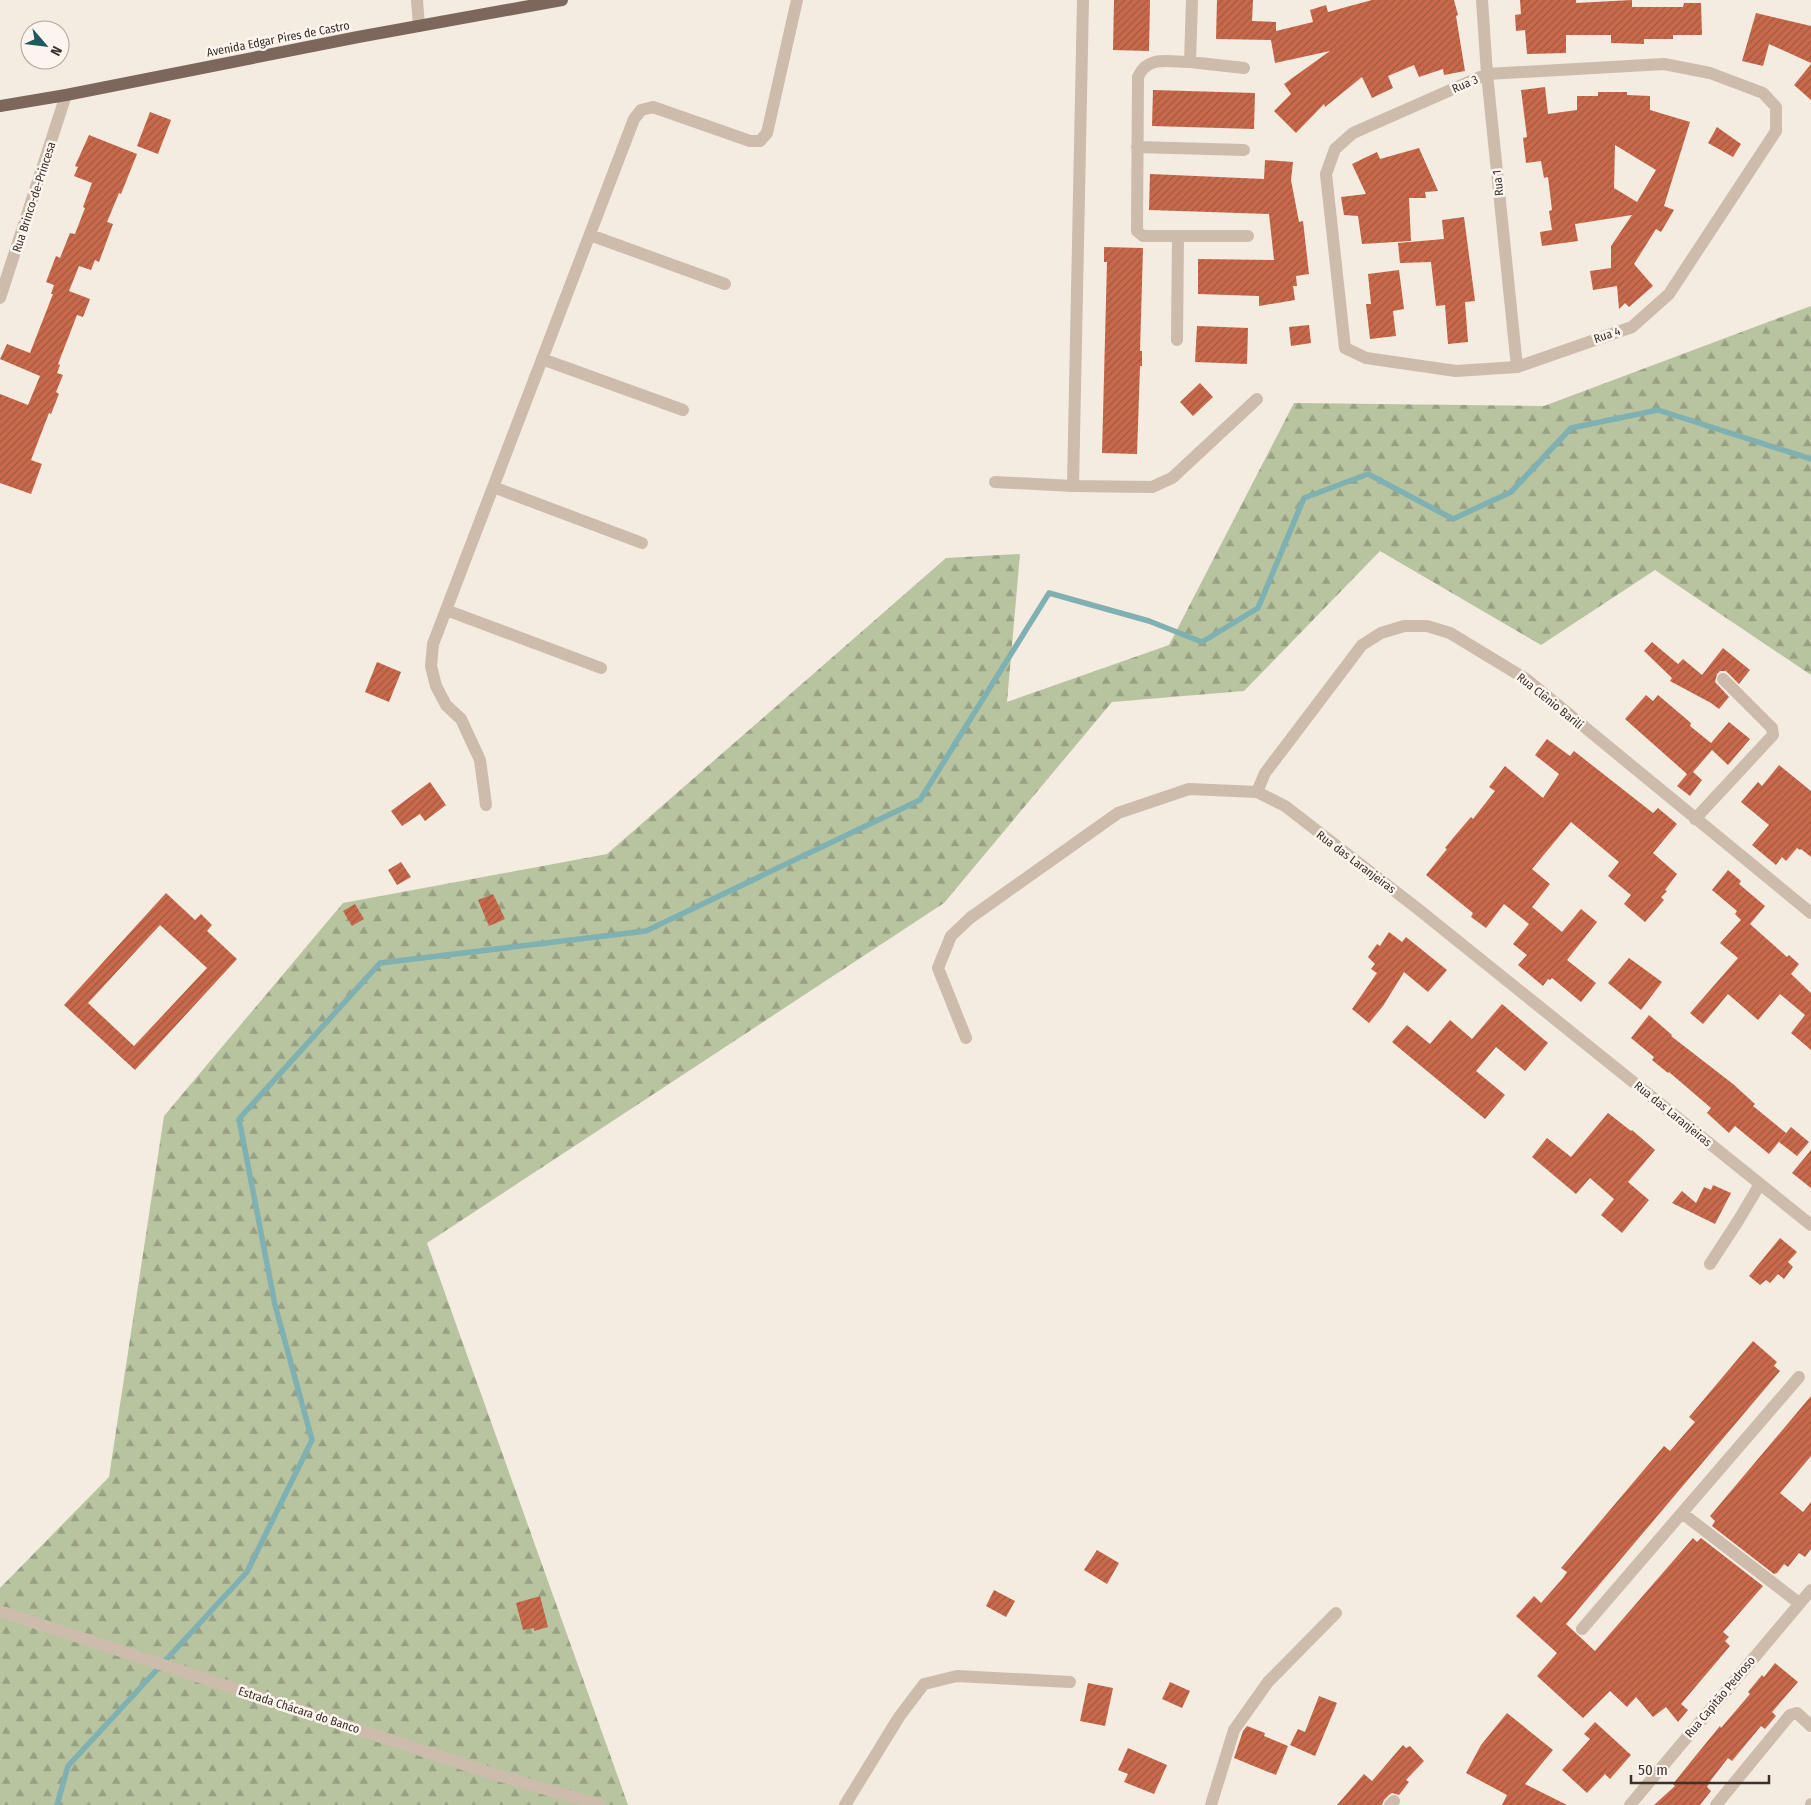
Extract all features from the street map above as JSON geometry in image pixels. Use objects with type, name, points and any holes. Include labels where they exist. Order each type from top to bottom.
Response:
[{"type":"main road","name":"Avenida Edgar Pires de Castro","points":[[0,106],[562,0]]},
{"type":"street","points":[[417,0],[419,26]]},
{"type":"street","points":[[486,805],[480,760],[461,719],[446,705],[436,686],[431,666],[433,644],[634,119],[641,110],[653,107],[750,141],[760,141],[767,133],[797,0]]},
{"type":"street","points":[[1073,486],[1083,0]]},
{"type":"street","points":[[1190,62],[1192,0]]},
{"type":"street","name":"Rua 1","points":[[1482,0],[1487,74],[1517,366]]},
{"type":"street","points":[[1244,68],[1190,62],[1150,62],[1142,68],[1138,77],[1136,231],[1143,236],[1248,236]]},
{"type":"street","name":"Rua 3","points":[[1345,348],[1326,174],[1335,149],[1353,133],[1487,74],[1664,64],[1710,73],[1763,92],[1776,107],[1776,131]]},
{"type":"street","name":"Rua Brinco-de-Princesa","points":[[0,298],[66,95]]},
{"type":"street","name":"Rua 4","points":[[1345,348],[1366,358],[1456,371],[1517,366],[1632,327],[1670,294],[1776,131]]},
{"type":"street","points":[[1137,147],[1244,150]]},
{"type":"street","points":[[590,235],[725,284]]},
{"type":"street","points":[[1177,340],[1178,236]]},
{"type":"street","points":[[542,359],[683,410]]},
{"type":"street","points":[[995,482],[1073,486],[1152,487],[1172,478],[1257,399]]},
{"type":"street","points":[[493,487],[642,544]]},
{"type":"street","points":[[446,610],[601,668]]},
{"type":"street","name":"Rua Clênio Barili","points":[[1256,792],[1265,773],[1362,646],[1381,633],[1404,626],[1427,626],[1450,633],[1526,679],[1811,914]]},
{"type":"street","points":[[1695,818],[1773,735],[1772,728],[1723,679]]},
{"type":"street","name":"Rua das Laranjeiras","points":[[966,1038],[938,968],[951,936],[970,918],[1118,813],[1189,789],[1256,792],[1285,806],[1418,909],[1811,1225]]},
{"type":"street","points":[[1710,1264],[1760,1184]]},
{"type":"street","points":[[1582,1629],[1799,1377]]},
{"type":"street","points":[[1682,1513],[1799,1603]]},
{"type":"street","name":"Rua Capitão Pedroso","points":[[1630,1805],[1811,1590]]},
{"type":"street","name":"Estrada Chácara do Banco","points":[[0,1612],[487,1772],[600,1805]]},
{"type":"street","points":[[1211,1805],[1234,1730],[1268,1682],[1336,1613]]},
{"type":"street","points":[[845,1805],[899,1717],[924,1684],[957,1676],[1070,1682]]},
{"type":"street","points":[[1716,1805],[1790,1715],[1797,1713],[1811,1726]]},
{"type":"green space","points":[[1811,306],[1811,675],[1655,570],[1541,645],[1380,551],[1244,691],[1112,702],[944,903],[427,1243],[628,1805],[0,1805],[0,1588],[109,1477],[164,1116],[343,903],[607,854],[946,558],[1020,554],[1007,702],[1169,645],[1294,403],[1544,406]]},
{"type":"building","points":[[1114,0],[1150,0],[1149,51],[1113,50]]},
{"type":"building","points":[[1217,0],[1253,0],[1252,21],[1276,22],[1276,31],[1313,22],[1310,10],[1326,5],[1328,12],[1372,0],[1454,0],[1458,15],[1456,16],[1465,71],[1444,75],[1443,69],[1419,77],[1414,65],[1388,76],[1393,88],[1372,98],[1362,77],[1325,107],[1324,104],[1296,133],[1274,111],[1291,94],[1284,84],[1330,51],[1275,63],[1271,40],[1216,39]]},
{"type":"building","points":[[1520,0],[1576,0],[1576,3],[1632,0],[1632,7],[1683,7],[1684,3],[1701,3],[1702,35],[1673,35],[1673,39],[1644,39],[1644,44],[1611,43],[1611,35],[1566,35],[1566,53],[1527,54],[1525,30],[1516,31],[1515,15],[1521,14]]},
{"type":"building","points":[[1756,13],[1811,26],[1811,63],[1769,44],[1763,66],[1742,61]]},
{"type":"building","points":[[1811,64],[1811,100],[1794,85]]},
{"type":"building","points":[[1545,87],[1548,114],[1577,110],[1577,96],[1598,96],[1598,92],[1627,92],[1627,95],[1650,96],[1650,110],[1690,122],[1664,206],[1674,210],[1661,232],[1656,229],[1634,264],[1653,286],[1629,307],[1625,303],[1619,309],[1617,286],[1593,290],[1590,271],[1611,268],[1611,246],[1632,215],[1575,224],[1578,241],[1542,246],[1540,232],[1552,230],[1549,211],[1552,210],[1548,177],[1544,178],[1541,161],[1526,163],[1523,138],[1527,137],[1521,90]],"holes":[[[1615,145],[1656,170],[1637,202],[1614,188]]]},
{"type":"building","points":[[1153,90],[1255,93],[1254,129],[1152,126]]},
{"type":"building","points":[[150,112],[171,120],[158,154],[137,146]]},
{"type":"building","points":[[1717,127],[1741,144],[1733,157],[1708,143]]},
{"type":"building","points":[[89,135],[137,154],[121,194],[119,193],[107,222],[113,224],[99,262],[95,260],[91,270],[79,266],[69,291],[90,299],[83,317],[77,315],[58,364],[60,365],[57,373],[63,375],[56,392],[59,394],[51,414],[49,413],[31,460],[42,464],[31,494],[0,483],[0,394],[28,405],[40,376],[0,359],[7,344],[30,353],[53,294],[51,294],[54,285],[46,282],[56,256],[60,258],[70,233],[75,234],[92,183],[74,176],[78,167],[75,166]]},
{"type":"building","points":[[1419,148],[1438,191],[1425,192],[1426,198],[1409,198],[1411,241],[1362,244],[1358,216],[1344,215],[1341,197],[1366,194],[1352,164],[1377,152],[1380,159]]},
{"type":"building","points":[[1265,160],[1293,162],[1291,180],[1299,222],[1303,221],[1309,274],[1296,276],[1297,286],[1293,286],[1295,300],[1259,306],[1259,296],[1198,294],[1198,259],[1274,260],[1269,214],[1149,210],[1150,174],[1264,179]]},
{"type":"building","points":[[1464,217],[1475,301],[1465,302],[1468,342],[1448,344],[1445,305],[1436,306],[1431,262],[1400,263],[1398,243],[1444,239],[1442,220]]},
{"type":"building","points":[[1104,247],[1143,248],[1140,351],[1142,351],[1142,366],[1140,366],[1137,454],[1102,453],[1107,262],[1104,262]]},
{"type":"building","points":[[1399,270],[1404,309],[1393,311],[1396,336],[1370,339],[1366,304],[1371,304],[1368,274]]},
{"type":"building","points":[[1309,325],[1311,343],[1291,346],[1289,327]]},
{"type":"building","points":[[1197,326],[1248,328],[1247,364],[1195,362]]},
{"type":"building","points":[[1200,383],[1213,397],[1193,416],[1180,402]]},
{"type":"building","points":[[1652,642],[1678,664],[1683,659],[1702,675],[1723,648],[1750,670],[1739,684],[1726,671],[1720,671],[1717,674],[1715,682],[1729,697],[1719,709],[1670,681],[1672,678],[1644,651]]},
{"type":"building","points":[[377,662],[401,672],[389,702],[365,692]]},
{"type":"building","points":[[1646,695],[1653,701],[1658,695],[1711,743],[1729,722],[1750,739],[1728,765],[1712,750],[1693,772],[1702,780],[1690,796],[1677,786],[1687,774],[1625,719]]},
{"type":"building","points":[[1547,739],[1570,756],[1574,751],[1653,813],[1658,808],[1677,824],[1653,853],[1677,874],[1661,897],[1664,900],[1645,922],[1624,904],[1631,895],[1608,876],[1619,862],[1571,822],[1532,869],[1550,884],[1532,907],[1562,932],[1581,909],[1597,922],[1567,960],[1596,983],[1581,1002],[1552,978],[1548,979],[1543,986],[1518,965],[1527,955],[1513,944],[1529,924],[1504,904],[1486,928],[1471,917],[1473,913],[1426,875],[1447,849],[1445,848],[1453,838],[1471,817],[1473,819],[1495,791],[1489,787],[1505,766],[1543,798],[1559,774],[1535,755]]},
{"type":"building","points":[[1779,765],[1811,791],[1811,857],[1797,848],[1786,861],[1782,857],[1776,865],[1752,845],[1769,825],[1741,802],[1758,782],[1762,786]]},
{"type":"building","points":[[430,782],[446,805],[425,821],[420,814],[402,826],[391,811]]},
{"type":"building","points":[[401,862],[411,877],[397,885],[388,870]]},
{"type":"building","points":[[1728,870],[1741,881],[1739,884],[1765,906],[1750,924],[1787,957],[1789,955],[1799,964],[1791,974],[1811,993],[1811,1050],[1791,1033],[1805,1015],[1780,994],[1758,1020],[1728,994],[1703,1024],[1690,1013],[1738,958],[1720,943],[1741,920],[1735,914],[1737,911],[1712,890]]},
{"type":"building","points":[[166,893],[195,920],[201,914],[212,925],[207,931],[237,959],[135,1070],[64,1005]],"holes":[[[160,925],[207,968],[134,1046],[88,1003]]]},
{"type":"building","points":[[493,894],[505,919],[489,926],[478,900]]},
{"type":"building","points":[[355,904],[364,919],[352,926],[343,911]]},
{"type":"building","points":[[1389,932],[1402,942],[1406,937],[1447,970],[1428,992],[1404,972],[1383,1006],[1369,1023],[1352,1009],[1377,973],[1371,969],[1375,964],[1368,957],[1377,944],[1380,946]]},
{"type":"building","points":[[1629,958],[1662,982],[1641,1010],[1608,983]]},
{"type":"building","points":[[1502,1004],[1548,1043],[1525,1071],[1496,1047],[1476,1071],[1505,1095],[1485,1119],[1392,1042],[1407,1025],[1430,1044],[1450,1020],[1472,1039]]},
{"type":"building","points":[[1649,1015],[1671,1036],[1733,1084],[1755,1104],[1753,1106],[1786,1133],[1769,1154],[1735,1126],[1729,1133],[1707,1113],[1711,1108],[1652,1060],[1654,1057],[1631,1038]]},
{"type":"building","points":[[1608,1113],[1655,1150],[1628,1182],[1649,1200],[1622,1233],[1601,1215],[1614,1199],[1590,1178],[1576,1194],[1532,1157],[1547,1138],[1571,1157]]},
{"type":"building","points":[[1791,1127],[1809,1142],[1797,1156],[1779,1142]]},
{"type":"building","points":[[1811,1150],[1811,1188],[1792,1173]]},
{"type":"building","points":[[1713,1185],[1731,1193],[1715,1224],[1672,1203],[1682,1191],[1696,1203],[1704,1187],[1711,1190]]},
{"type":"building","points":[[1780,1238],[1797,1252],[1788,1262],[1793,1267],[1784,1279],[1778,1274],[1770,1283],[1766,1280],[1760,1285],[1749,1276]]},
{"type":"building","points":[[1753,1341],[1777,1362],[1774,1366],[1780,1371],[1566,1624],[1595,1651],[1693,1538],[1697,1542],[1701,1538],[1763,1586],[1723,1632],[1729,1637],[1725,1641],[1730,1646],[1681,1704],[1688,1710],[1678,1722],[1666,1707],[1653,1717],[1636,1697],[1627,1707],[1610,1691],[1583,1718],[1537,1676],[1557,1653],[1516,1616],[1534,1596],[1541,1603],[1563,1578],[1567,1572],[1561,1568],[1664,1446],[1670,1451],[1695,1422],[1689,1417]]},
{"type":"building","points":[[1811,1396],[1811,1456],[1780,1493],[1803,1512],[1811,1502],[1811,1549],[1805,1557],[1799,1553],[1788,1567],[1784,1564],[1774,1574],[1712,1526],[1715,1521],[1710,1516]]},
{"type":"building","points":[[1097,1550],[1119,1563],[1107,1584],[1084,1570]]},
{"type":"building","points":[[994,1590],[1015,1601],[1006,1617],[986,1606]]},
{"type":"building","points":[[540,1596],[548,1627],[534,1631],[534,1628],[523,1630],[516,1603]]},
{"type":"building","points":[[1775,1663],[1798,1682],[1772,1712],[1776,1716],[1765,1729],[1761,1726],[1732,1761],[1728,1758],[1711,1780],[1707,1787],[1711,1791],[1700,1805],[1654,1805],[1675,1786],[1673,1784],[1693,1759],[1750,1694],[1748,1692],[1762,1675],[1764,1677]]},
{"type":"building","points":[[1170,1682],[1190,1691],[1182,1708],[1162,1699]]},
{"type":"building","points":[[1088,1683],[1113,1688],[1105,1726],[1080,1721]]},
{"type":"building","points":[[1319,1696],[1337,1703],[1315,1756],[1290,1745],[1298,1729],[1305,1732]]},
{"type":"building","points":[[1507,1713],[1553,1750],[1525,1784],[1567,1805],[1502,1805],[1507,1795],[1466,1773],[1481,1745]]},
{"type":"building","points":[[1595,1722],[1631,1755],[1610,1779],[1605,1774],[1587,1793],[1562,1770],[1590,1739],[1584,1734]]},
{"type":"building","points":[[1247,1726],[1265,1733],[1264,1736],[1288,1746],[1276,1775],[1234,1758],[1243,1731]]},
{"type":"building","points":[[1403,1745],[1406,1748],[1410,1746],[1424,1761],[1406,1780],[1409,1782],[1399,1795],[1392,1793],[1384,1800],[1382,1805],[1337,1805],[1364,1774],[1372,1781]]},
{"type":"building","points":[[1128,1748],[1167,1765],[1154,1794],[1124,1782],[1128,1774],[1118,1770]]},
{"type":"waterway","points":[[57,1805],[68,1766],[247,1572],[312,1440],[275,1305],[239,1119],[380,963],[646,931],[920,800],[1049,593],[1149,621],[1202,642],[1258,608],[1304,498],[1368,474],[1453,519],[1511,492],[1571,428],[1658,410],[1811,459]]}]
